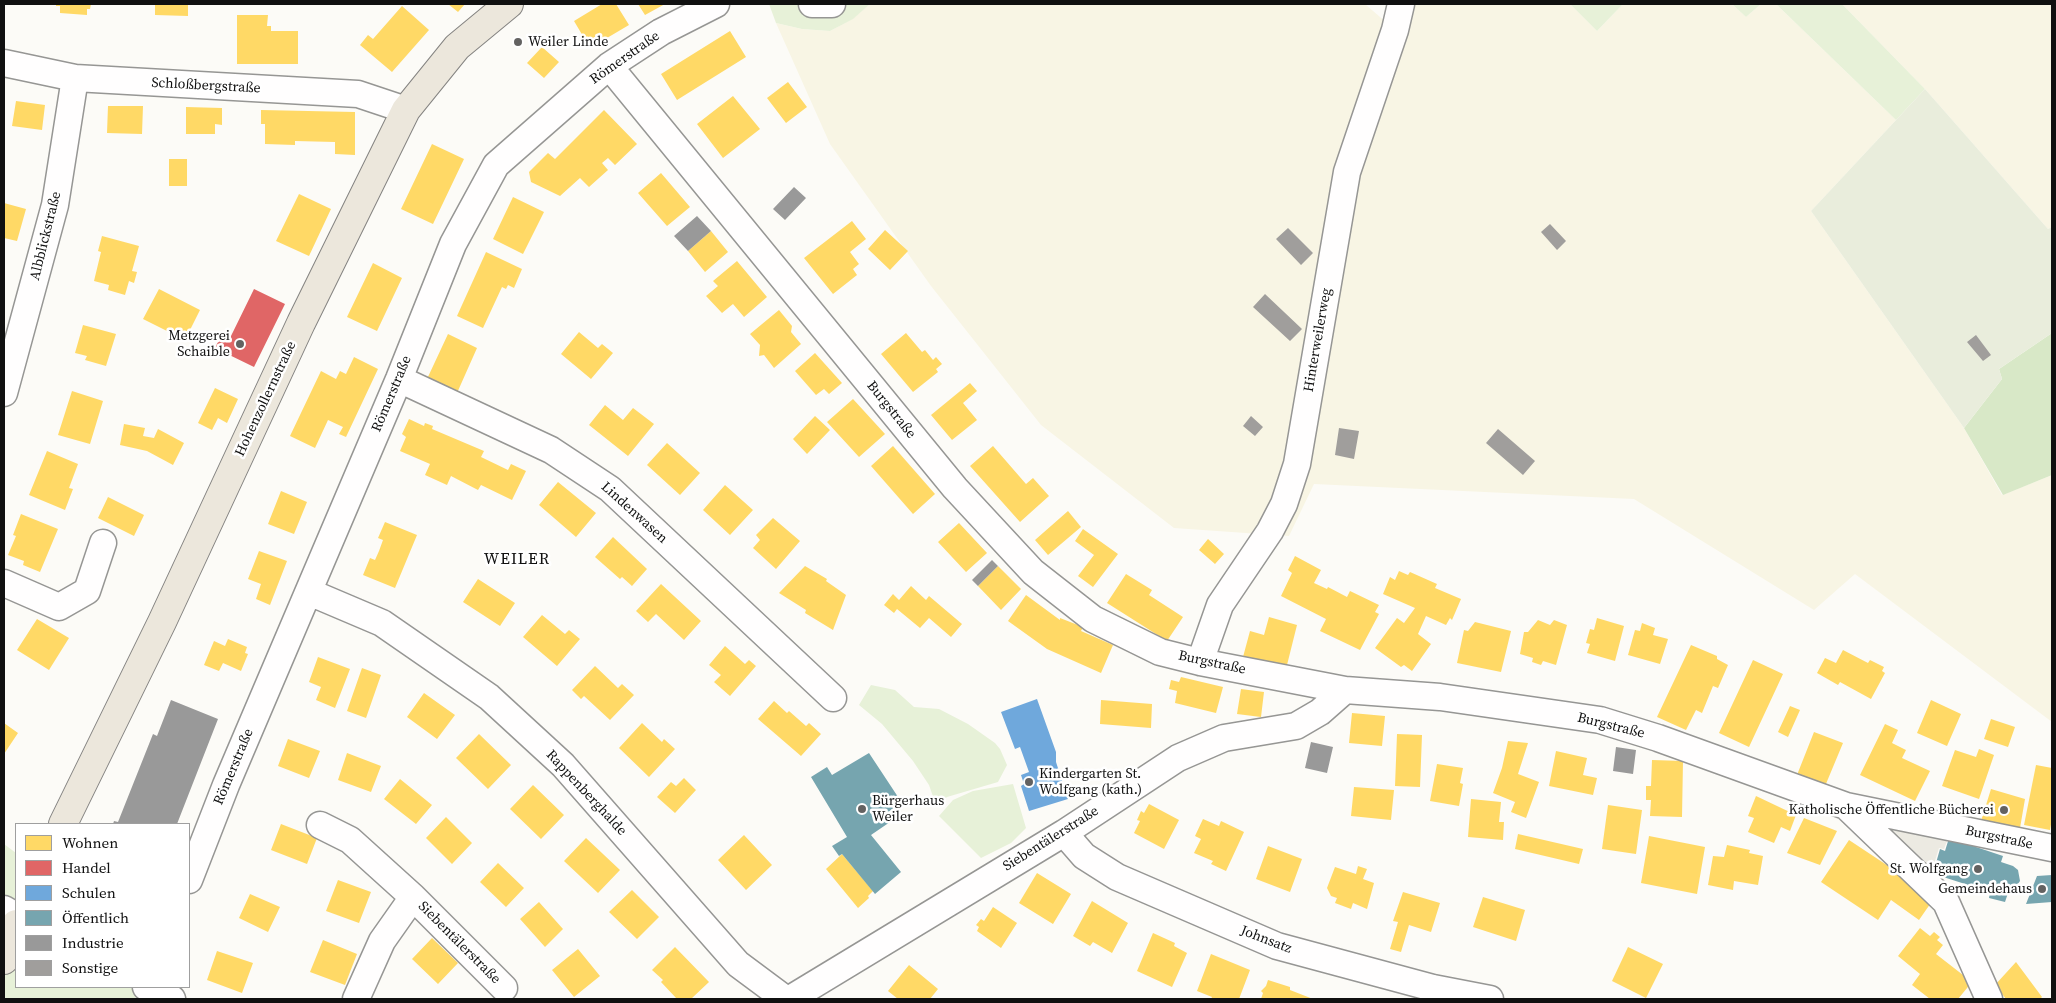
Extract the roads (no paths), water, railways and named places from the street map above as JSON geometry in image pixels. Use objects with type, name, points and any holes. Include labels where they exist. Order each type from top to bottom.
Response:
[{"type":"main road","name":"Hohenzollernstraße","points":[[63,823],[162,622],[301,323],[406,110],[457,47],[510,4]]},
{"type":"main road","points":[[4,959],[15,927]]},
{"type":"street","name":"Römerstraße","points":[[190,877],[226,785],[399,379],[453,244],[496,165],[609,66],[661,32],[716,4]]},
{"type":"street","points":[[812,4],[832,4]]},
{"type":"street","name":"Hinterweilerweg","points":[[1200,662],[1220,605],[1270,531],[1284,504],[1297,464],[1347,172],[1395,30],[1401,4]]},
{"type":"street","name":"Schloßbergstraße","points":[[4,63],[75,78],[358,94],[406,110]]},
{"type":"street","name":"Burgstraße","points":[[609,66],[955,488],[1033,572],[1093,619],[1160,652],[1200,662],[1345,690],[1440,697],[1600,720],[1658,738],[1846,806],[2052,848]]},
{"type":"street","name":"Albblickstraße","points":[[4,393],[55,205],[75,78]]},
{"type":"street","name":"Lindenwasen","points":[[399,379],[551,450],[610,489],[833,698]]},
{"type":"street","points":[[4,583],[60,607],[87,591],[103,543]]},
{"type":"street","name":"Rappenberghalde","points":[[309,592],[382,623],[488,697],[563,764],[738,964],[785,999]]},
{"type":"street","name":"Siebentälerstraße","points":[[790,999],[1064,833],[1178,758],[1224,738],[1296,726],[1320,712],[1345,690]]},
{"type":"street","points":[[1846,806],[1946,902],[1989,999]]},
{"type":"street","name":"Siebentälerstraße","points":[[320,825],[350,840],[413,897],[504,988]]},
{"type":"street","name":"Johnsatz","points":[[1064,833],[1084,856],[1118,877],[1277,946],[1433,988],[1490,999]]},
{"type":"street","name":"Siebentälerstraße","points":[[356,999],[382,941],[413,897]]},
{"type":"street","points":[[4,909],[15,915]]},
{"type":"street","points":[[148,988],[172,999]]},
{"type":"place","name":"Weiler Linde","points":[[518,42]]},
{"type":"place","name":"Metzgerei Schaible","points":[[240,344]]},
{"type":"place","name":"Kindergarten St. Wolfgang (kath.)","points":[[1029,782]]},
{"type":"place","name":"Bürgerhaus Weiler","points":[[862,809]]},
{"type":"place","name":"Katholische Öffentliche Bücherei","points":[[2004,810]]},
{"type":"place","name":"St. Wolfgang","points":[[1978,869]]},
{"type":"place","name":"Gemeindehaus","points":[[2042,889]]},
{"type":"district","name":"WEILER","points":[[517,560]]}]
